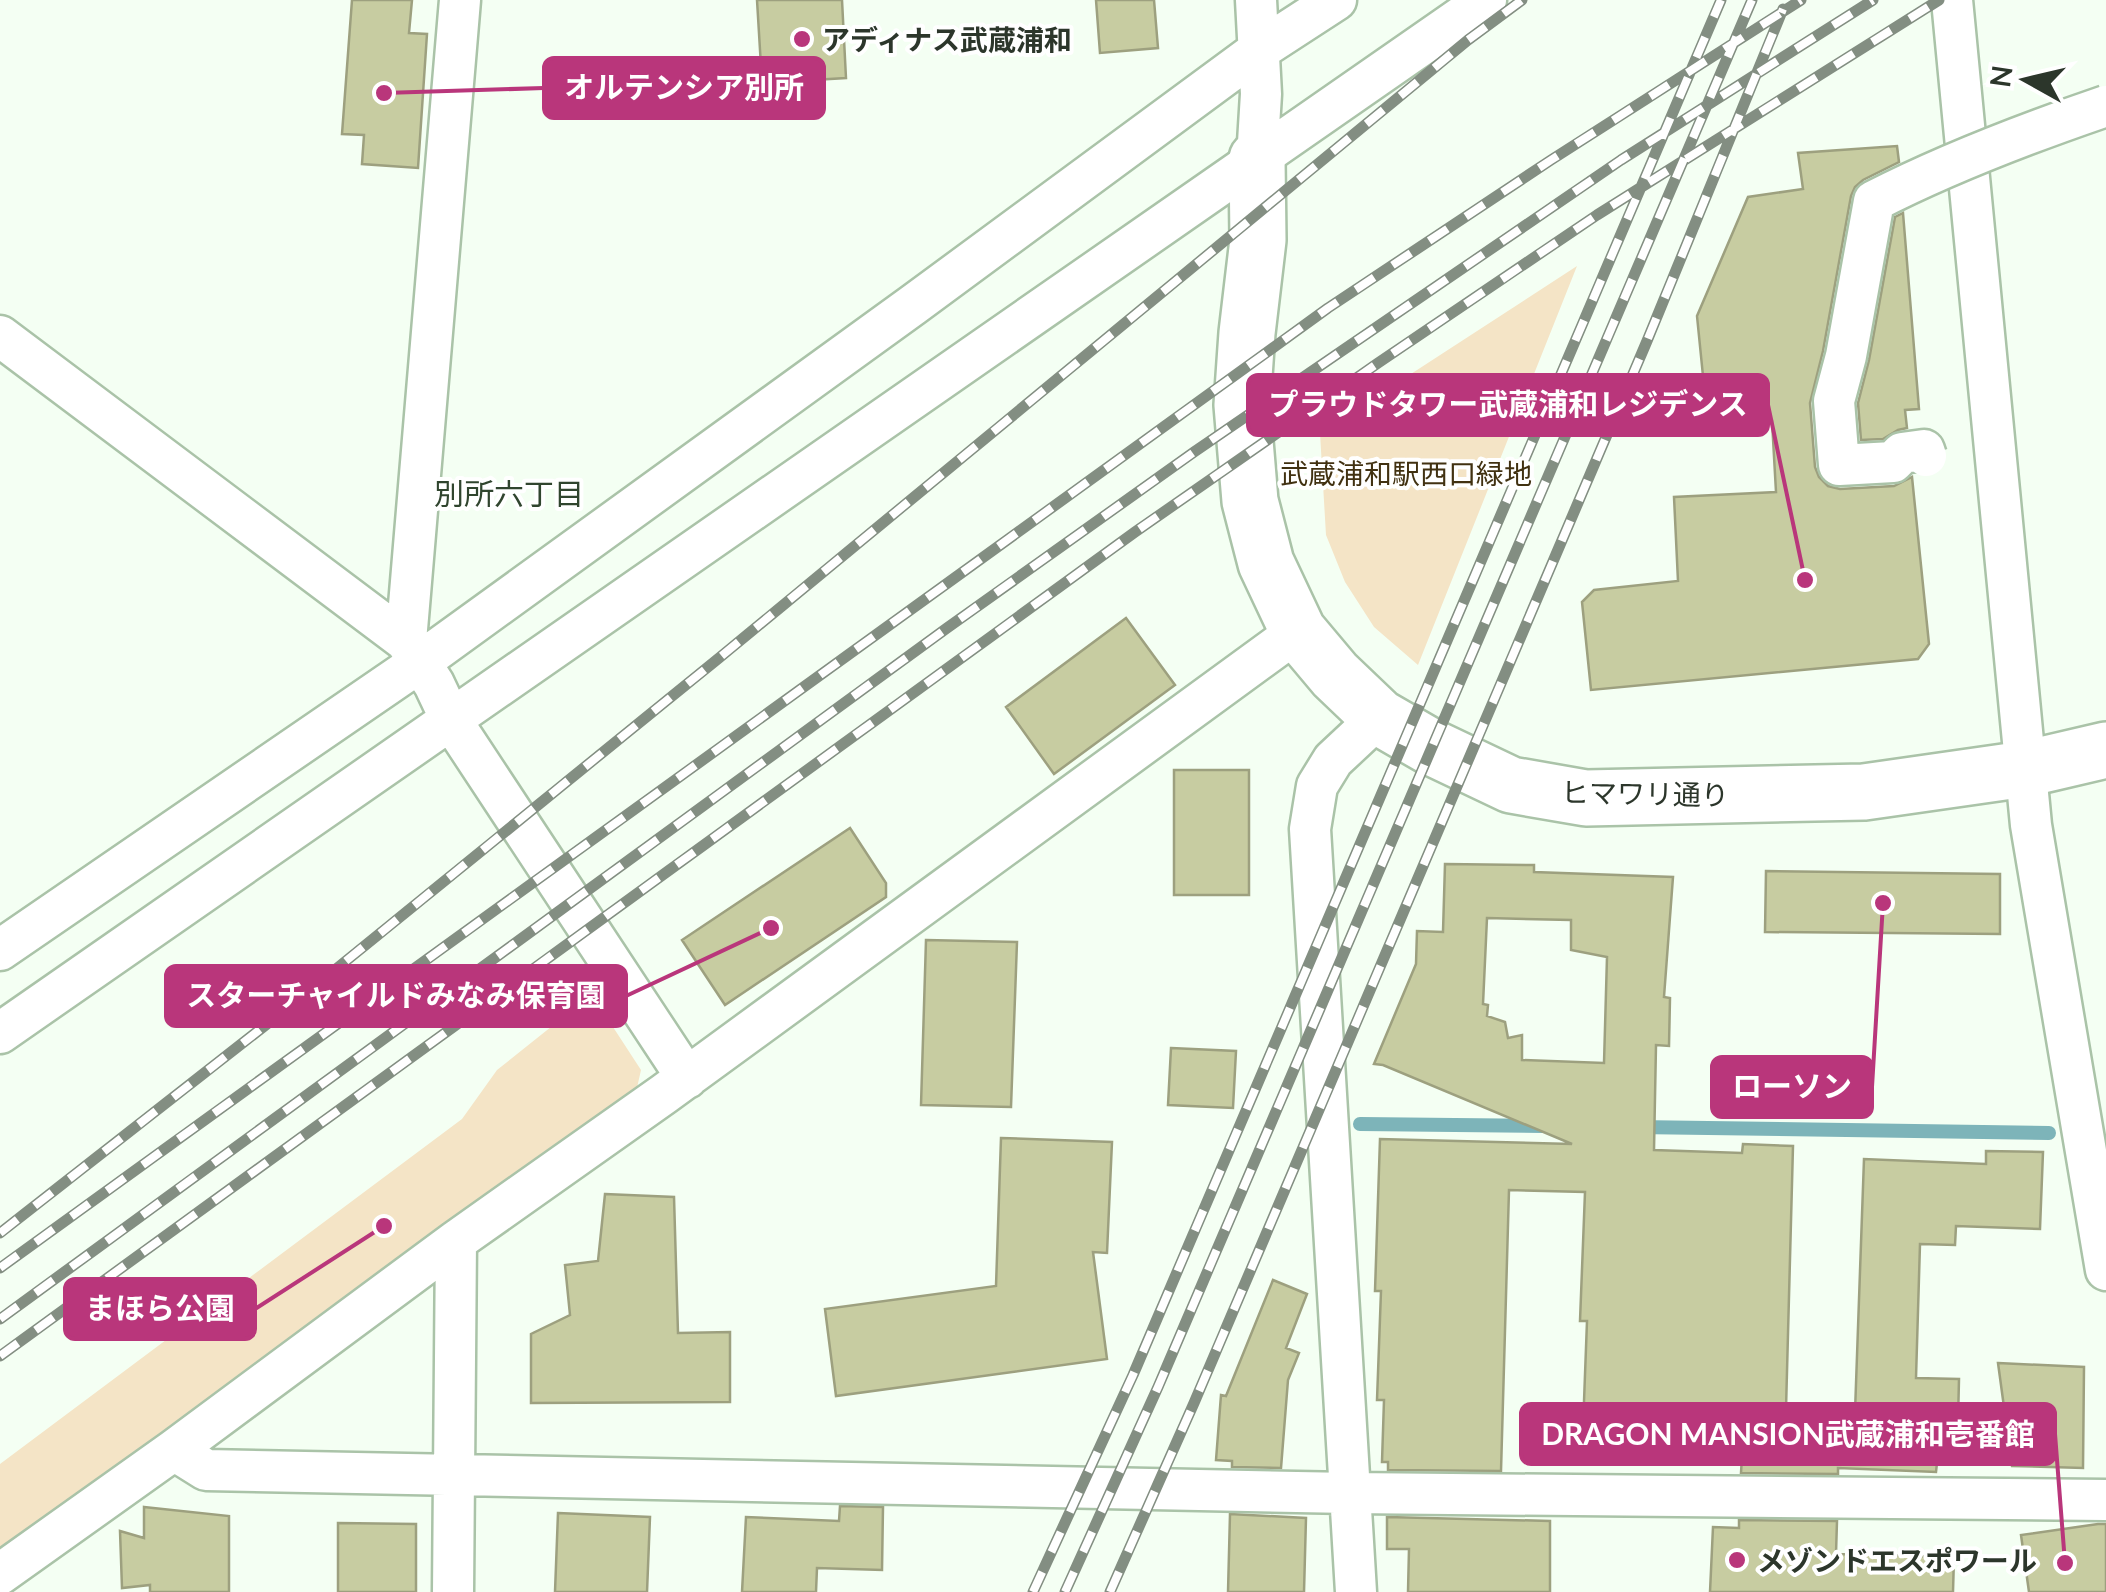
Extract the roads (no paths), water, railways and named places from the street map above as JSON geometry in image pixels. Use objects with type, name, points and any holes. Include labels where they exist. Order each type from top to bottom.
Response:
[{"type":"street","points":[[413,652],[460,0]]},
{"type":"street","points":[[1256,0],[1261,94],[1257,158]]},
{"type":"street","points":[[0,950],[413,652],[914,305],[1260,50],[1336,0]]},
{"type":"street","points":[[0,1033],[1486,0]]},
{"type":"street","points":[[1952,0],[2031,825],[2106,1270]]},
{"type":"street","points":[[1926,456],[1924,450],[1902,453],[1893,462],[1840,465],[1834,401],[1874,200],[2024,135],[2106,106]]},
{"type":"street","name":"ヒマワリ通り","points":[[1257,158],[1258,240],[1242,405],[1250,501],[1266,562],[1298,631],[1335,675],[1379,717],[1510,785],[1586,798],[1864,792],[2025,769],[2106,750]]},
{"type":"street","points":[[0,336],[413,652],[434,684],[450,720],[687,1078]]},
{"type":"street","points":[[0,1574],[1298,631]]},
{"type":"street","points":[[1356,1592],[1310,830],[1318,786],[1332,760],[1379,717]]},
{"type":"street","points":[[452,1592],[456,1241]]},
{"type":"street","points":[[174,1450],[206,1470],[1350,1493],[2106,1500]]},
{"type":"waterway","points":[[1360,1124],[1544,1126]]},
{"type":"waterway","points":[[1636,1127],[2049,1133]]},
{"type":"railway","points":[[0,1233],[304,995],[1468,40],[1522,0]]},
{"type":"railway","points":[[1033,1592],[1133,1375],[1721,0]]},
{"type":"railway","points":[[1065,1592],[1158,1387],[1752,0]]},
{"type":"railway","points":[[0,1268],[1328,308],[1801,0]]},
{"type":"railway","points":[[0,1319],[1194,452],[1621,160],[1873,0]]},
{"type":"railway","points":[[0,1356],[1135,532],[1597,215],[1939,0]]},
{"type":"railway","points":[[1110,1592],[1647,341],[1783,9]]},
{"type":"place","name":"アディナス武蔵浦和","points":[[802,39]]},
{"type":"place","name":"オルテンシア別所","points":[[384,93]]},
{"type":"place","name":"プラウドタワー武蔵浦和レジデンス","points":[[1805,580]]},
{"type":"place","name":"ローソン","points":[[1883,903]]},
{"type":"place","name":"スターチャイルドみなみ保育園","points":[[771,928]]},
{"type":"place","name":"まほら公園","points":[[384,1226]]},
{"type":"place","name":"メゾンドエスポワール","points":[[1737,1560]]},
{"type":"place","name":"DRAGON MANSION武蔵浦和壱番館","points":[[2065,1563]]},
{"type":"district","name":"別所六丁目","points":[[509,493]]},
{"type":"park label","name":"武蔵浦和駅西口緑地","points":[[1406,473]]}]
